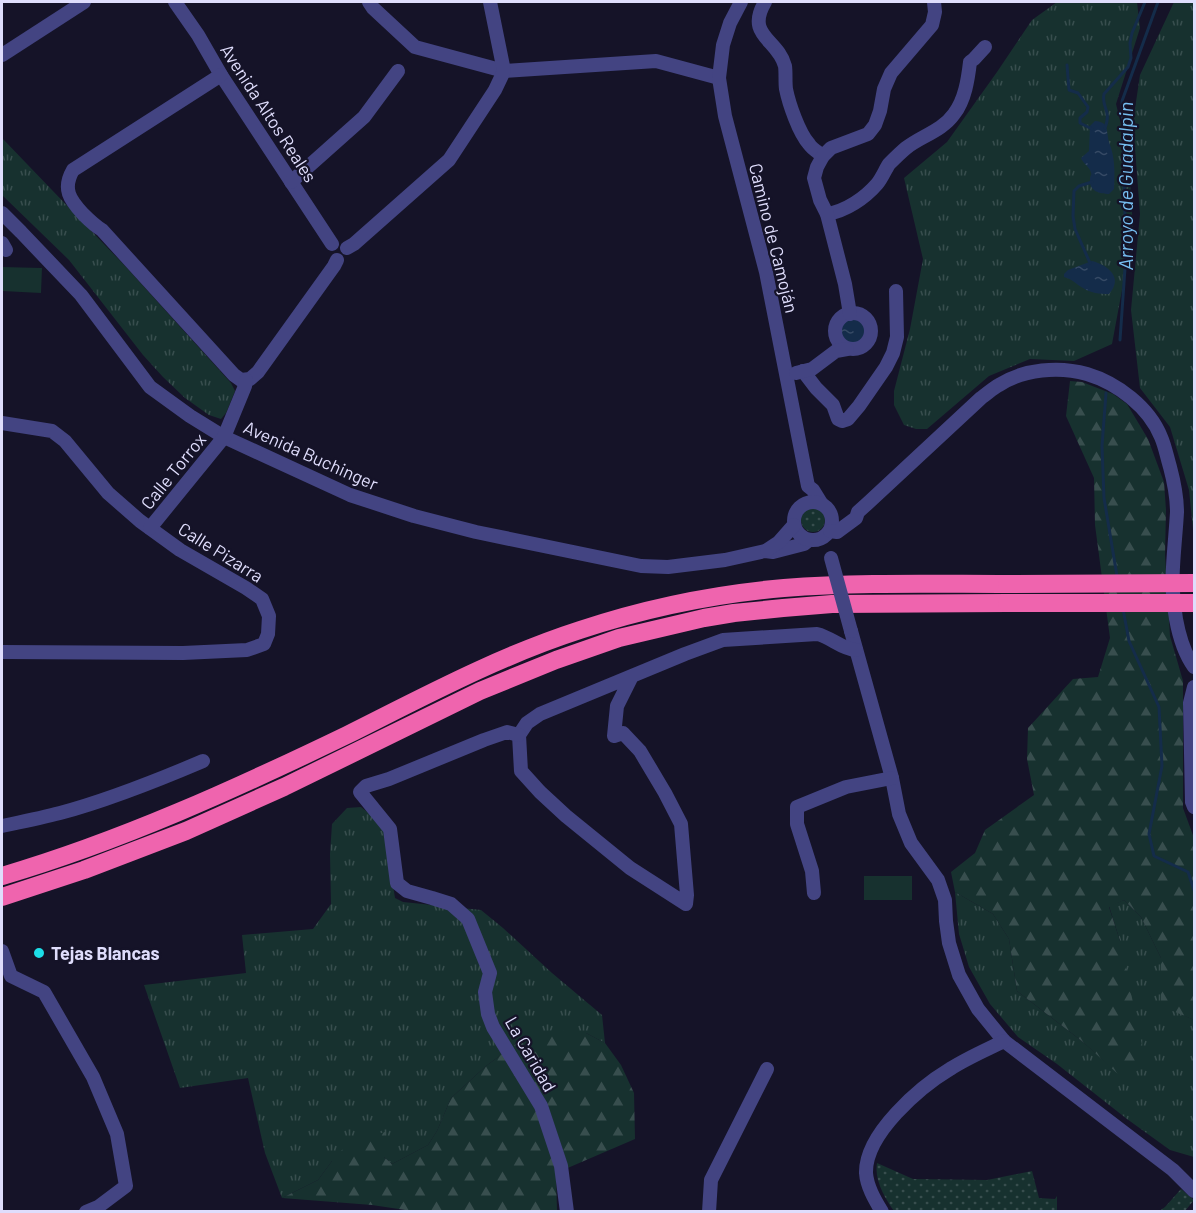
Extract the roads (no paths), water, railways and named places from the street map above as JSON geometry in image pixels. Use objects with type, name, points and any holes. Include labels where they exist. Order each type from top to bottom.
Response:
[{"type":"highway","points":[[2,876],[81,851],[181,811],[498,662],[580,630],[638,613],[701,599],[782,588],[855,584],[1194,583]]},
{"type":"highway","points":[[2,897],[84,870],[186,831],[284,787],[480,691],[556,660],[619,638],[734,613],[832,604],[1194,603]]},
{"type":"street","points":[[2,55],[84,2]]},
{"type":"street","name":"Avenida Altos Reales","points":[[175,2],[332,244]]},
{"type":"street","points":[[369,2],[415,47],[504,71],[656,61],[719,78]]},
{"type":"street","points":[[347,248],[449,159],[495,90],[504,71],[490,2]]},
{"type":"street","name":"Camino de Camoján","points":[[741,2],[730,23],[723,45],[719,78],[725,116],[766,272],[808,486],[825,506]]},
{"type":"street","points":[[765,2],[758,18],[760,27],[784,64],[789,97],[803,136],[810,146],[823,156]]},
{"type":"street","points":[[850,314],[845,284],[827,214],[820,200],[814,178],[823,156],[831,148],[868,134],[875,125],[884,89],[891,73],[932,26],[935,12],[934,2]]},
{"type":"street","points":[[827,214],[837,213],[861,199],[878,183],[899,154],[918,140],[931,134],[956,113],[968,81],[970,62],[985,47]]},
{"type":"street","points":[[291,182],[364,117],[398,71]]},
{"type":"street","points":[[221,75],[73,170],[67,182],[70,199],[95,226],[102,230],[241,380],[246,380],[258,372],[337,260]]},
{"type":"street","name":"Avenida Buchinger","points":[[2,213],[81,296],[150,387],[224,437],[350,495],[414,516],[476,532],[641,566],[668,567],[725,560],[765,551],[773,552],[811,540]]},
{"type":"street","points":[[338,241],[347,248],[344,258],[337,260],[328,254],[329,246],[338,241]]},
{"type":"street","points":[[803,371],[833,405],[838,419],[842,421],[848,419],[871,390],[893,353],[897,337],[896,291]]},
{"type":"street","points":[[787,375],[812,369],[836,351],[852,350],[862,346],[870,334],[866,320],[858,314],[850,314],[839,320],[831,343],[808,362],[803,371]]},
{"type":"street","points":[[835,334],[839,343],[848,349]]},
{"type":"street","points":[[829,532],[837,532],[856,518],[858,512],[981,398],[999,385],[1014,377],[1049,370],[1085,373],[1102,379],[1115,386],[1140,406],[1152,420],[1161,437],[1176,498],[1173,595],[1180,637],[1194,667]]},
{"type":"street","name":"Calle Torrox","points":[[150,528],[224,437],[246,380]]},
{"type":"street","name":"Calle Pizarra","points":[[2,423],[52,431],[65,441],[108,493],[180,550],[262,599],[269,616],[268,634],[264,644],[247,650],[183,653],[2,652]]},
{"type":"street","name":"Camino de Camoján","points":[[803,505],[808,486]]},
{"type":"street","points":[[831,558],[811,540],[800,536],[793,521],[796,512],[803,505],[812,502],[842,512],[858,512]]},
{"type":"street","points":[[811,540],[822,538],[831,528],[832,518],[825,506]]},
{"type":"street","name":"Avenida Buchinger","points":[[765,551],[779,542],[794,525]]},
{"type":"street","points":[[829,532],[831,558],[892,778],[899,814],[911,843],[938,880],[942,890],[949,943],[959,975],[978,1009],[1004,1041],[1173,1170],[1194,1191]]},
{"type":"street","points":[[632,676],[617,706],[614,736],[623,733],[640,751],[681,824],[686,904],[630,868],[566,816],[521,771],[519,735],[527,723],[540,714],[632,676],[693,651],[723,640],[817,634],[826,636],[846,648],[856,650]]},
{"type":"street","points":[[1194,687],[1190,703],[1192,802],[1194,807]]},
{"type":"street","name":"La Caridad","points":[[519,735],[507,732],[484,740],[389,779],[366,786],[360,792],[390,829],[397,883],[407,891],[451,904],[468,919],[490,973],[485,993],[488,1014],[493,1027],[541,1106],[561,1166],[567,1212]]},
{"type":"street","points":[[2,826],[59,813],[101,800],[161,779],[203,761]]},
{"type":"street","points":[[814,892],[812,871],[797,824],[797,807],[846,787],[892,778]]},
{"type":"street","points":[[668,892],[686,879]]},
{"type":"street","points":[[2,951],[11,976],[44,992],[93,1077],[117,1134],[126,1186],[98,1208],[86,1212]]},
{"type":"street","points":[[882,1212],[867,1182],[866,1172],[871,1153],[882,1132],[898,1111],[929,1084],[950,1069],[1004,1041]]},
{"type":"street","points":[[709,1212],[711,1180],[767,1069]]},
{"type":"street","points":[[1173,1170],[1194,1175]]},
{"type":"water","points":[[1095,121],[1105,125],[1112,153],[1114,189],[1109,194],[1091,187],[1091,172],[1081,158],[1089,151],[1090,126]]},
{"type":"water","points":[[1092,261],[1104,266],[1112,273],[1115,283],[1109,294],[1089,291],[1064,277],[1068,270]]},
{"type":"water","points":[[852,319],[861,323],[865,332],[861,341],[852,345],[843,341],[839,332],[843,323]]},
{"type":"waterway","points":[[1105,128],[1107,113],[1104,94],[1128,67],[1131,58],[1132,33],[1145,2]]},
{"type":"waterway","name":"Arroyo de Guadalpin","points":[[1120,340],[1126,254],[1122,101],[1158,2]]},
{"type":"waterway","points":[[1067,65],[1069,90],[1078,93],[1088,107],[1087,112],[1080,118],[1080,123],[1092,129]]},
{"type":"waterway","points":[[1090,263],[1075,229],[1073,216],[1074,191],[1079,186],[1092,182]]},
{"type":"waterway","name":"Arroyo de Guadalpin","points":[[1106,393],[1102,446],[1104,498],[1117,576]]},
{"type":"waterway","name":"Arroyo de Guadalpin","points":[[1123,609],[1129,641],[1159,707],[1162,766],[1149,834],[1154,856],[1188,872],[1194,890]]},
{"type":"place","name":"Tejas Blancas","points":[[39,953]]}]
